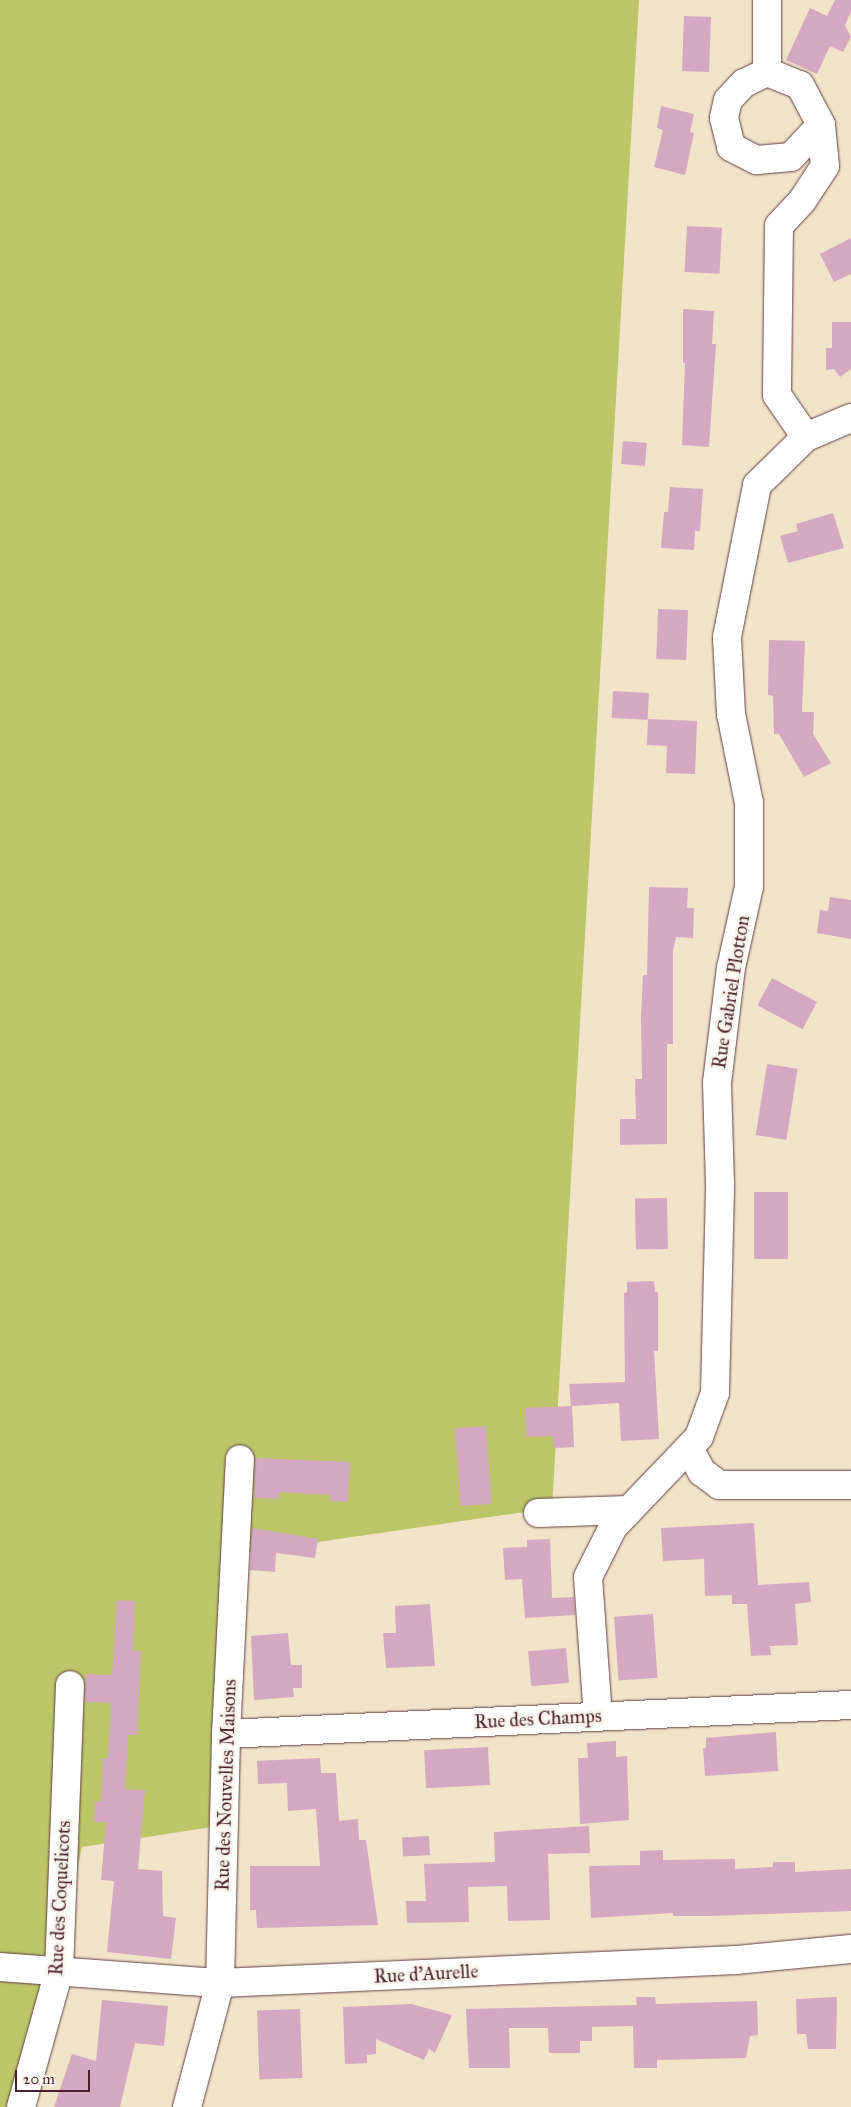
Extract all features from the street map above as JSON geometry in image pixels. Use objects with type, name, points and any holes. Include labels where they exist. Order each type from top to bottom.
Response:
[{"type":"street","points":[[767,0],[767,72]]},
{"type":"street","points":[[806,437],[777,396],[779,226],[802,201],[825,166],[821,126],[800,85],[767,72],[744,83],[728,100],[724,118],[731,147],[757,160],[791,158],[821,126]]},
{"type":"street","name":"Rue Gabriel Plotton","points":[[598,1716],[588,1577],[613,1527],[699,1437],[715,1393],[720,1184],[717,1083],[731,968],[749,886],[749,803],[731,714],[727,637],[757,485],[806,437],[851,418]]},
{"type":"street","points":[[689,1448],[702,1472],[719,1485],[851,1486]]},
{"type":"street","name":"Rue des Nouvelles Maisons","points":[[187,2107],[220,1983],[226,1734],[240,1459]]},
{"type":"street","points":[[538,1513],[629,1510]]},
{"type":"street","name":"Rue des Coquelicots","points":[[21,2107],[58,1971],[70,1684]]},
{"type":"street","name":"Rue des Champs","points":[[226,1734],[851,1705]]},
{"type":"street","name":"Rue d'Aurelle","points":[[0,1967],[220,1983],[736,1960],[851,1948]]},
{"type":"green space","points":[[0,0],[639,0],[552,1508],[249,1552],[225,1825],[82,1847],[27,2107],[0,2107]]},
{"type":"building","points":[[835,0],[851,0],[851,12],[845,25],[851,37],[843,52],[830,46],[817,74],[786,60],[810,8],[827,16]]},
{"type":"building","points":[[684,16],[711,17],[709,72],[682,71]]},
{"type":"building","points":[[661,106],[694,114],[690,132],[694,133],[685,175],[654,167],[663,130],[657,128]]},
{"type":"building","points":[[687,226],[722,228],[720,274],[685,272]]},
{"type":"building","points":[[851,238],[851,274],[834,282],[820,254]]},
{"type":"building","points":[[683,309],[714,311],[712,344],[716,344],[709,447],[682,445],[685,363],[683,363]]},
{"type":"building","points":[[832,322],[851,322],[851,369],[840,377],[834,369],[826,370],[826,348],[832,348]]},
{"type":"building","points":[[623,441],[647,443],[645,466],[621,464]]},
{"type":"building","points":[[670,487],[703,489],[700,531],[695,531],[694,550],[661,548],[664,512],[668,512]]},
{"type":"building","points":[[833,513],[844,548],[788,563],[780,536],[798,531],[796,524]]},
{"type":"building","points":[[658,609],[688,610],[686,660],[656,659]]},
{"type":"building","points":[[769,640],[805,641],[802,712],[814,712],[813,734],[831,763],[804,777],[779,734],[774,734],[773,696],[768,695]]},
{"type":"building","points":[[613,691],[649,693],[648,720],[612,718]]},
{"type":"building","points":[[648,719],[697,721],[695,774],[666,773],[667,746],[647,745]]},
{"type":"building","points":[[649,887],[688,888],[687,908],[694,908],[693,938],[676,937],[673,950],[673,1044],[667,1044],[667,1144],[620,1145],[620,1119],[636,1119],[635,1079],[642,1079],[641,1017],[643,975],[647,975]]},
{"type":"building","points":[[830,897],[851,900],[851,939],[817,933],[820,910],[828,911]]},
{"type":"building","points":[[772,978],[817,1002],[802,1029],[757,1005]]},
{"type":"building","points":[[767,1064],[798,1069],[786,1140],[756,1135]]},
{"type":"building","points":[[754,1192],[788,1192],[788,1259],[754,1259]]},
{"type":"building","points":[[667,1198],[668,1249],[636,1250],[635,1199]]},
{"type":"building","points":[[654,1281],[655,1292],[658,1292],[658,1351],[654,1351],[659,1439],[621,1441],[619,1403],[572,1406],[574,1447],[554,1448],[553,1436],[526,1437],[525,1408],[571,1406],[569,1384],[625,1382],[624,1293],[627,1292],[627,1282]]},
{"type":"building","points":[[486,1426],[491,1504],[461,1506],[455,1428]]},
{"type":"building","points":[[255,1458],[350,1462],[348,1502],[330,1501],[330,1495],[279,1492],[279,1499],[254,1498]]},
{"type":"building","points":[[754,1523],[758,1585],[809,1582],[811,1602],[795,1604],[798,1645],[770,1646],[771,1655],[751,1656],[747,1604],[732,1604],[732,1595],[705,1596],[704,1559],[663,1561],[661,1528]]},
{"type":"building","points":[[252,1528],[318,1539],[315,1558],[276,1553],[275,1572],[250,1570]]},
{"type":"building","points":[[550,1539],[552,1598],[574,1597],[575,1615],[525,1618],[522,1579],[505,1580],[503,1548],[527,1547],[527,1540]]},
{"type":"building","points":[[117,1600],[135,1601],[133,1651],[141,1651],[137,1735],[128,1735],[125,1789],[145,1790],[138,1869],[162,1871],[163,1916],[176,1918],[171,1959],[107,1952],[114,1881],[101,1880],[106,1822],[94,1822],[95,1801],[101,1802],[103,1758],[108,1758],[111,1703],[85,1702],[85,1684],[86,1674],[112,1675]]},
{"type":"building","points":[[430,1604],[435,1666],[386,1668],[383,1633],[396,1633],[395,1606]]},
{"type":"building","points":[[653,1614],[657,1678],[619,1681],[614,1617]]},
{"type":"building","points":[[288,1633],[291,1665],[302,1665],[302,1688],[293,1688],[294,1697],[254,1700],[251,1636]]},
{"type":"building","points":[[566,1648],[569,1683],[531,1686],[528,1651]]},
{"type":"building","points":[[776,1732],[778,1771],[705,1776],[703,1748],[706,1748],[706,1738]]},
{"type":"building","points":[[616,1741],[616,1757],[627,1756],[629,1820],[580,1824],[578,1758],[588,1758],[587,1743]]},
{"type":"building","points":[[488,1747],[490,1785],[426,1788],[424,1750]]},
{"type":"building","points":[[320,1758],[321,1773],[336,1773],[339,1821],[358,1819],[359,1840],[366,1840],[378,1925],[257,1928],[256,1910],[250,1910],[250,1866],[320,1866],[316,1809],[288,1811],[287,1783],[258,1784],[257,1761]]},
{"type":"building","points":[[589,1826],[590,1853],[548,1854],[550,1920],[508,1921],[507,1886],[468,1887],[469,1922],[407,1923],[406,1901],[426,1901],[424,1864],[495,1862],[494,1832]]},
{"type":"building","points":[[429,1836],[430,1855],[403,1856],[402,1837]]},
{"type":"building","points":[[663,1850],[663,1860],[735,1859],[735,1869],[773,1867],[773,1862],[795,1862],[795,1872],[851,1869],[851,1911],[710,1916],[673,1916],[673,1913],[591,1918],[589,1866],[640,1865],[640,1851]]},
{"type":"building","points":[[636,1997],[655,1997],[656,2004],[757,2001],[758,2035],[750,2036],[746,2058],[657,2060],[657,2068],[634,2068],[633,2026],[592,2027],[592,2041],[580,2041],[580,2053],[549,2053],[548,2028],[509,2028],[510,2068],[469,2068],[466,2009],[637,2005]]},
{"type":"building","points":[[837,1997],[836,2049],[808,2049],[806,2034],[797,2034],[796,1999]]},
{"type":"building","points":[[102,2000],[168,2006],[164,2046],[135,2043],[120,2107],[54,2107],[72,2054],[96,2061]]},
{"type":"building","points":[[411,2004],[452,2015],[435,2053],[429,2049],[424,2060],[376,2039],[376,2054],[367,2055],[367,2063],[345,2064],[343,2007]]},
{"type":"building","points":[[300,2009],[302,2078],[259,2079],[257,2011]]}]
